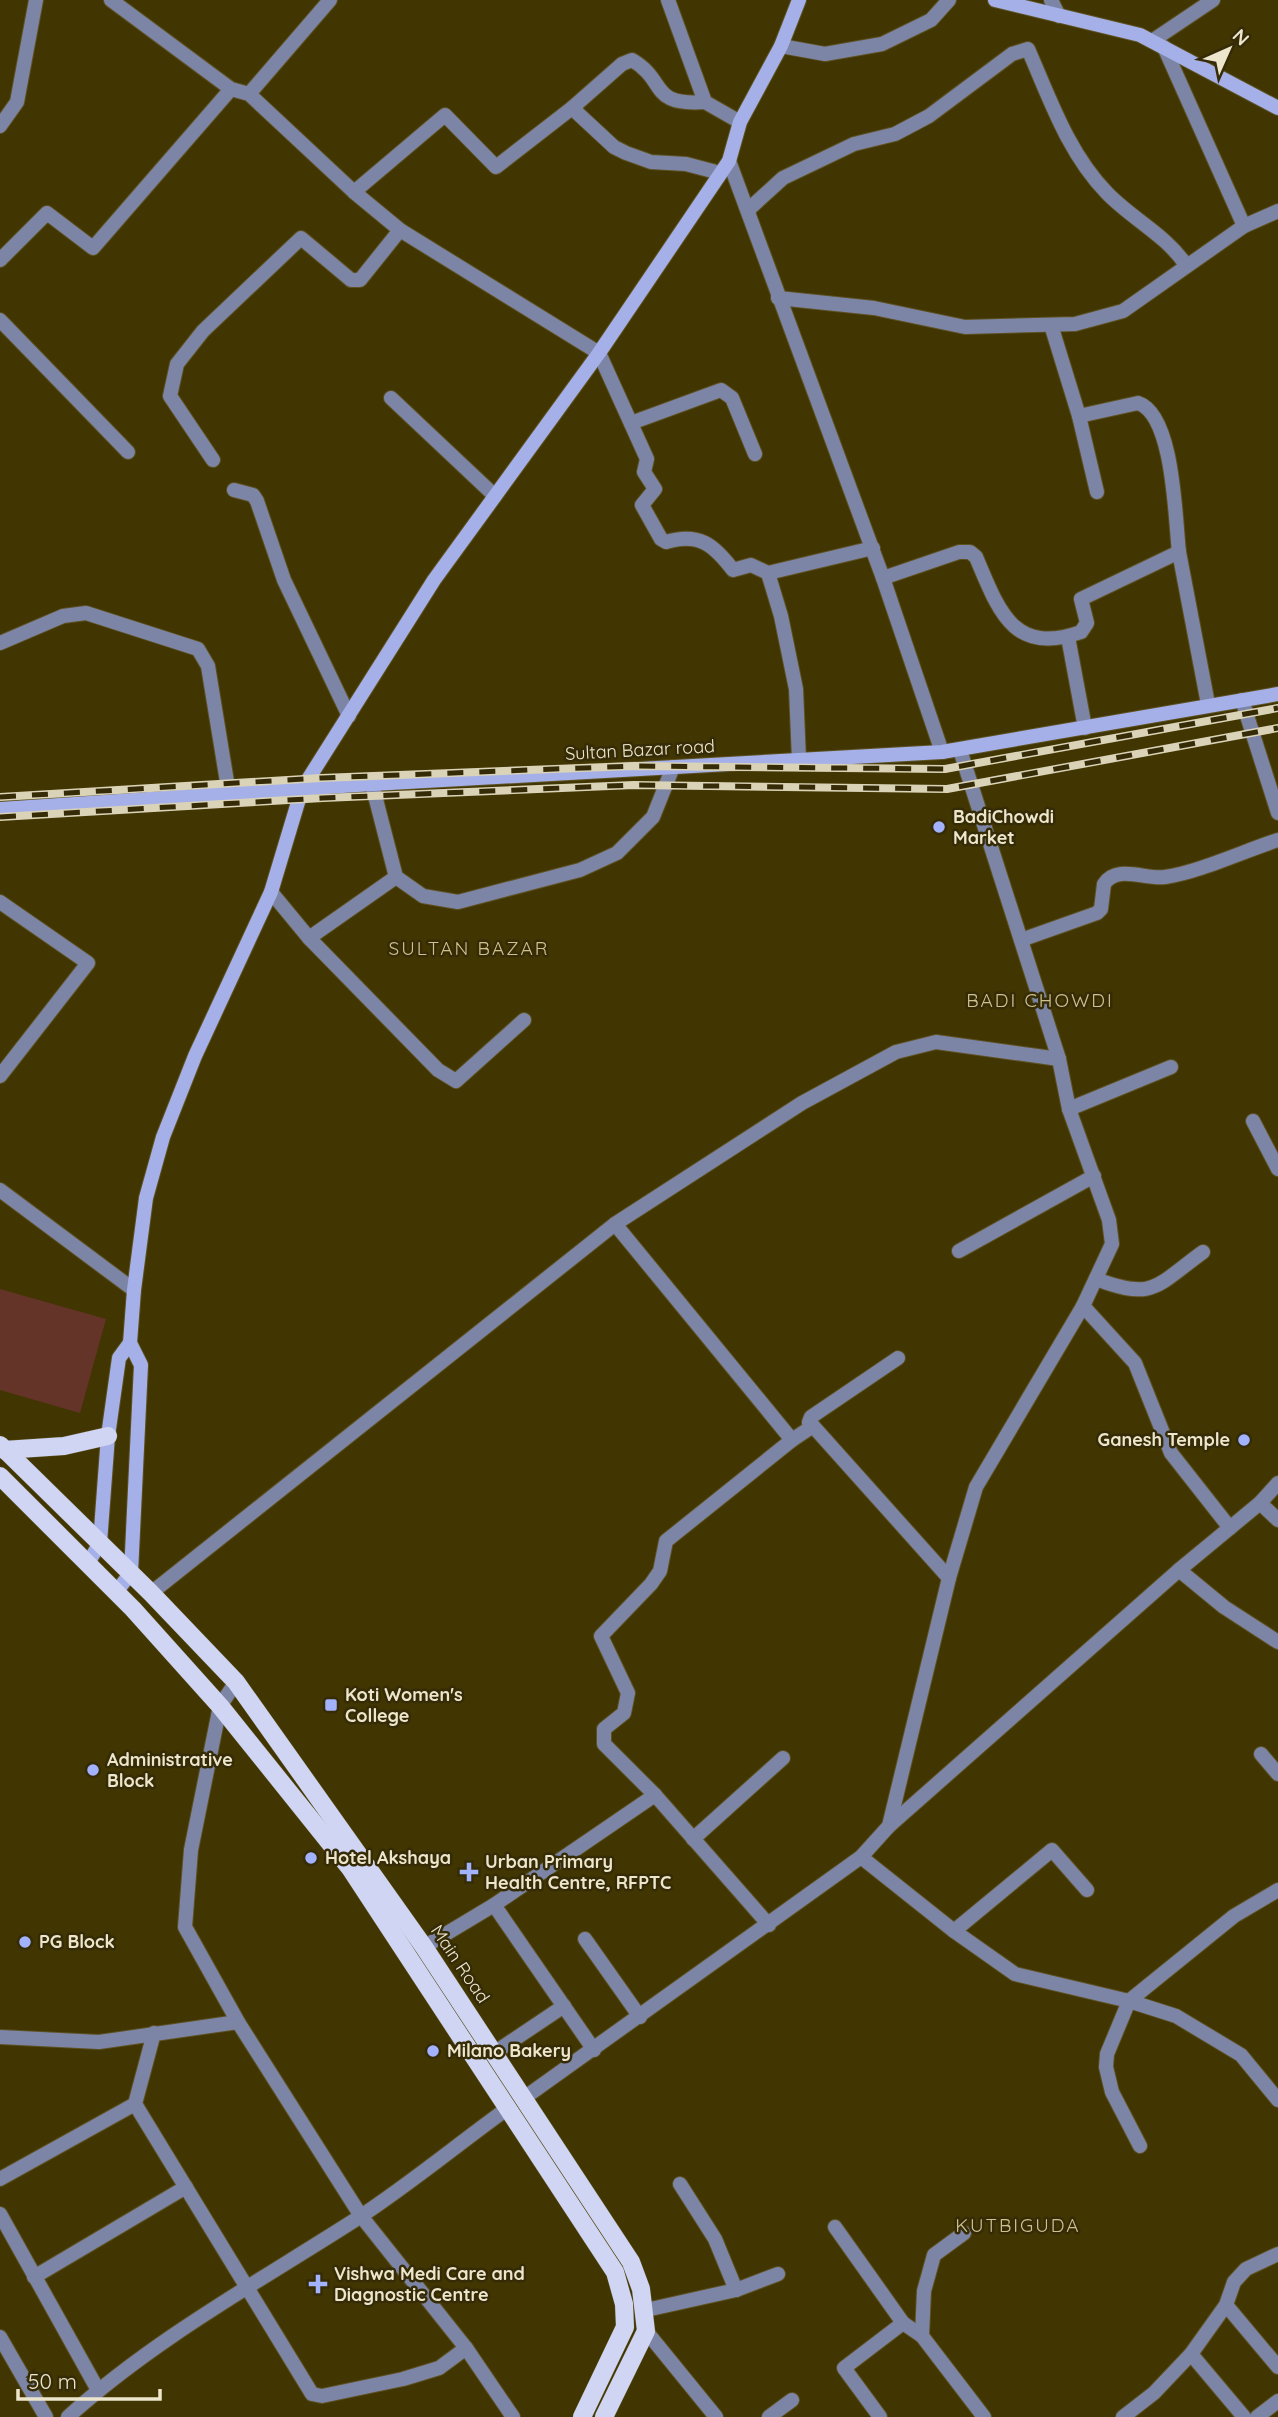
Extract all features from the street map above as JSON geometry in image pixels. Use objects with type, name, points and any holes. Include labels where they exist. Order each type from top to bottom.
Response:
[{"type":"main road","points":[[116,1592],[131,1573],[141,1365],[130,1343],[146,1198],[163,1137],[195,1056],[271,892],[302,789],[434,580],[599,353],[725,167],[740,122],[781,46],[799,0]]},
{"type":"main road","points":[[995,0],[1158,44],[1278,108]]},
{"type":"main road","name":"Sultan Bazar road","points":[[0,809],[372,784],[942,752],[1278,694]]},
{"type":"main road","points":[[88,1563],[100,1543],[108,1436],[119,1358],[130,1343]]},
{"type":"main road","points":[[2,1448],[64,1447],[108,1436]]},
{"type":"main road","name":"Main Road","points":[[2,1448],[131,1573],[236,1682],[424,1947],[631,2262],[646,2310],[646,2331],[604,2417]]},
{"type":"main road","points":[[0,1476],[116,1592],[220,1706],[350,1868],[615,2272],[620,2286],[625,2327],[582,2417]]},
{"type":"street","points":[[0,126],[17,102],[36,0]]},
{"type":"street","points":[[111,0],[231,89],[249,94],[354,192],[400,230],[599,353],[647,459],[644,472],[655,489],[642,505],[661,539],[666,542],[689,539],[716,547],[733,570],[751,565],[768,573],[873,548]]},
{"type":"street","points":[[249,94],[330,0]]},
{"type":"street","points":[[667,0],[705,102]]},
{"type":"street","points":[[781,46],[825,54],[882,44],[931,20],[949,0]]},
{"type":"street","points":[[1051,0],[1059,16]]},
{"type":"street","points":[[1213,0],[1158,44],[1244,226]]},
{"type":"street","points":[[749,209],[783,178],[854,144],[895,134],[929,116],[1012,54],[1028,49],[1075,156],[1108,194],[1164,241],[1186,265]]},
{"type":"street","points":[[354,192],[444,115],[496,167],[572,108],[622,64],[632,60],[640,65],[664,96],[680,103],[705,102],[740,122]]},
{"type":"street","points":[[0,260],[47,213],[93,248],[231,89]]},
{"type":"street","points":[[572,108],[614,146],[626,153],[652,162],[725,167],[749,209],[778,298],[873,548],[942,752]]},
{"type":"street","points":[[778,298],[874,308],[965,327],[1074,324],[1123,311],[1244,226],[1278,213]]},
{"type":"street","points":[[213,460],[170,396],[177,364],[203,331],[301,238],[351,280],[360,280],[400,230]]},
{"type":"street","points":[[0,320],[128,452]]},
{"type":"street","points":[[1051,325],[1079,416],[1097,492]]},
{"type":"street","points":[[631,423],[721,390],[732,398],[755,454]]},
{"type":"street","points":[[391,398],[495,496]]},
{"type":"street","points":[[1079,416],[1138,403],[1152,412],[1157,419],[1170,468],[1179,552],[1208,704]]},
{"type":"street","points":[[234,490],[253,495],[257,501],[284,580],[349,716]]},
{"type":"street","points":[[883,578],[959,552],[970,552],[976,557],[1009,624],[1025,636],[1044,640],[1068,637],[1081,632],[1087,623],[1081,598],[1179,552]]},
{"type":"street","points":[[768,573],[781,616],[796,689],[799,760]]},
{"type":"street","points":[[0,643],[63,616],[86,613],[198,649],[208,666],[229,794]]},
{"type":"street","points":[[1068,637],[1085,728]]},
{"type":"street","points":[[1242,700],[1278,813]]},
{"type":"street","points":[[889,1826],[949,1578],[975,1487],[1083,1306],[1112,1244],[1109,1220],[1069,1109],[1059,1059],[960,750]]},
{"type":"street","points":[[372,784],[396,877],[424,896],[458,902],[580,870],[617,853],[653,817],[673,767]]},
{"type":"street","points":[[1021,940],[1097,913],[1101,909],[1104,884],[1113,877],[1125,873],[1163,877],[1278,840]]},
{"type":"street","points":[[309,938],[396,877]]},
{"type":"street","points":[[271,892],[309,938],[438,1070],[456,1081],[524,1020]]},
{"type":"street","points":[[0,902],[88,963],[0,1076]]},
{"type":"street","points":[[151,1593],[615,1224],[802,1103],[896,1052],[936,1042],[1059,1059]]},
{"type":"street","points":[[1069,1109],[1171,1067]]},
{"type":"street","points":[[1253,1122],[1276,1162]]},
{"type":"street","points":[[959,1251],[1094,1176]]},
{"type":"street","points":[[0,1190],[134,1290]]},
{"type":"street","points":[[615,1224],[792,1440]]},
{"type":"street","points":[[1096,1279],[1134,1291],[1148,1290],[1203,1252]]},
{"type":"street","points":[[1083,1306],[1135,1363],[1171,1453],[1230,1528]]},
{"type":"street","points":[[898,1359],[811,1417],[809,1422],[949,1578]]},
{"type":"street","points":[[769,1925],[655,1795],[604,1744],[604,1729],[624,1713],[628,1693],[601,1636],[652,1584],[660,1571],[666,1541],[813,1426]]},
{"type":"street","points":[[524,2098],[861,1857],[889,1826],[1179,1570],[1260,1503],[1278,1483]]},
{"type":"street","points":[[1260,1503],[1278,1520]]},
{"type":"street","points":[[1179,1570],[1224,1607],[1278,1642]]},
{"type":"street","points":[[236,1682],[220,1706],[191,1850],[185,1927],[238,2021],[361,2216],[466,2348],[513,2417]]},
{"type":"street","points":[[1261,1754],[1278,1774]]},
{"type":"street","points":[[692,1839],[783,1758]]},
{"type":"street","points":[[424,1947],[494,1905],[655,1795]]},
{"type":"street","points":[[954,1931],[1052,1850],[1087,1890]]},
{"type":"street","points":[[861,1857],[954,1931],[1015,1974],[1129,2001],[1176,2016],[1241,2055],[1278,2100]]},
{"type":"street","points":[[1140,2146],[1112,2092],[1106,2067],[1107,2054],[1129,2001],[1234,1916],[1278,1890]]},
{"type":"street","points":[[494,1905],[594,2050]]},
{"type":"street","points":[[585,1939],[640,2017]]},
{"type":"street","points":[[494,2053],[564,2006]]},
{"type":"street","points":[[0,2037],[99,2042],[238,2021]]},
{"type":"street","points":[[0,2179],[135,2104],[154,2034]]},
{"type":"street","points":[[135,2104],[312,2393],[317,2396],[427,2372],[439,2368],[466,2348]]},
{"type":"street","points":[[68,2417],[98,2390],[246,2288],[361,2216],[508,2108]]},
{"type":"street","points":[[680,2184],[715,2239],[736,2290]]},
{"type":"street","points":[[34,2277],[186,2186]]},
{"type":"street","points":[[0,2214],[98,2390]]},
{"type":"street","points":[[835,2227],[903,2323],[922,2336],[984,2417]]},
{"type":"street","points":[[922,2336],[924,2291],[934,2255],[964,2233]]},
{"type":"street","points":[[1123,2417],[1154,2393],[1191,2354],[1226,2305],[1234,2282],[1246,2269],[1278,2254]]},
{"type":"street","points":[[646,2310],[736,2290],[778,2274]]},
{"type":"street","points":[[1226,2305],[1278,2367]]},
{"type":"street","points":[[880,2417],[844,2368],[903,2323]]},
{"type":"street","points":[[646,2331],[716,2417]]},
{"type":"street","points":[[0,2337],[46,2417]]},
{"type":"street","points":[[1191,2354],[1244,2417]]},
{"type":"street","points":[[769,2417],[792,2400]]},
{"type":"street","points":[[1257,2417],[1278,2401]]},
{"type":"shaded area","points":[[0,1289],[106,1319],[80,1413],[0,1390]]},
{"type":"railway","points":[[0,797],[321,778],[634,766],[945,769],[1278,708]]},
{"type":"railway","points":[[0,817],[323,798],[634,785],[947,789],[1278,728]]},
{"type":"place","name":"BadiChowdi Market","points":[[939,827]]},
{"type":"place","name":"Ganesh Temple","points":[[1244,1440]]},
{"type":"place","name":"Koti Women's College","points":[[331,1705]]},
{"type":"place","name":"Administrative Block","points":[[93,1770]]},
{"type":"place","name":"Hotel Akshaya","points":[[311,1858]]},
{"type":"place","name":"Urban Primary Health Centre, RFPTC","points":[[469,1872]]},
{"type":"place","name":"PG Block","points":[[25,1942]]},
{"type":"place","name":"Milano Bakery","points":[[433,2051]]},
{"type":"place","name":"Vishwa Medi Care and Diagnostic Centre","points":[[318,2284]]},
{"type":"district","name":"SULTAN BAZAR","points":[[469,948]]},
{"type":"district","name":"BADI CHOWDI","points":[[1040,1000]]},
{"type":"district","name":"KUTBIGUDA","points":[[1018,2225]]}]
